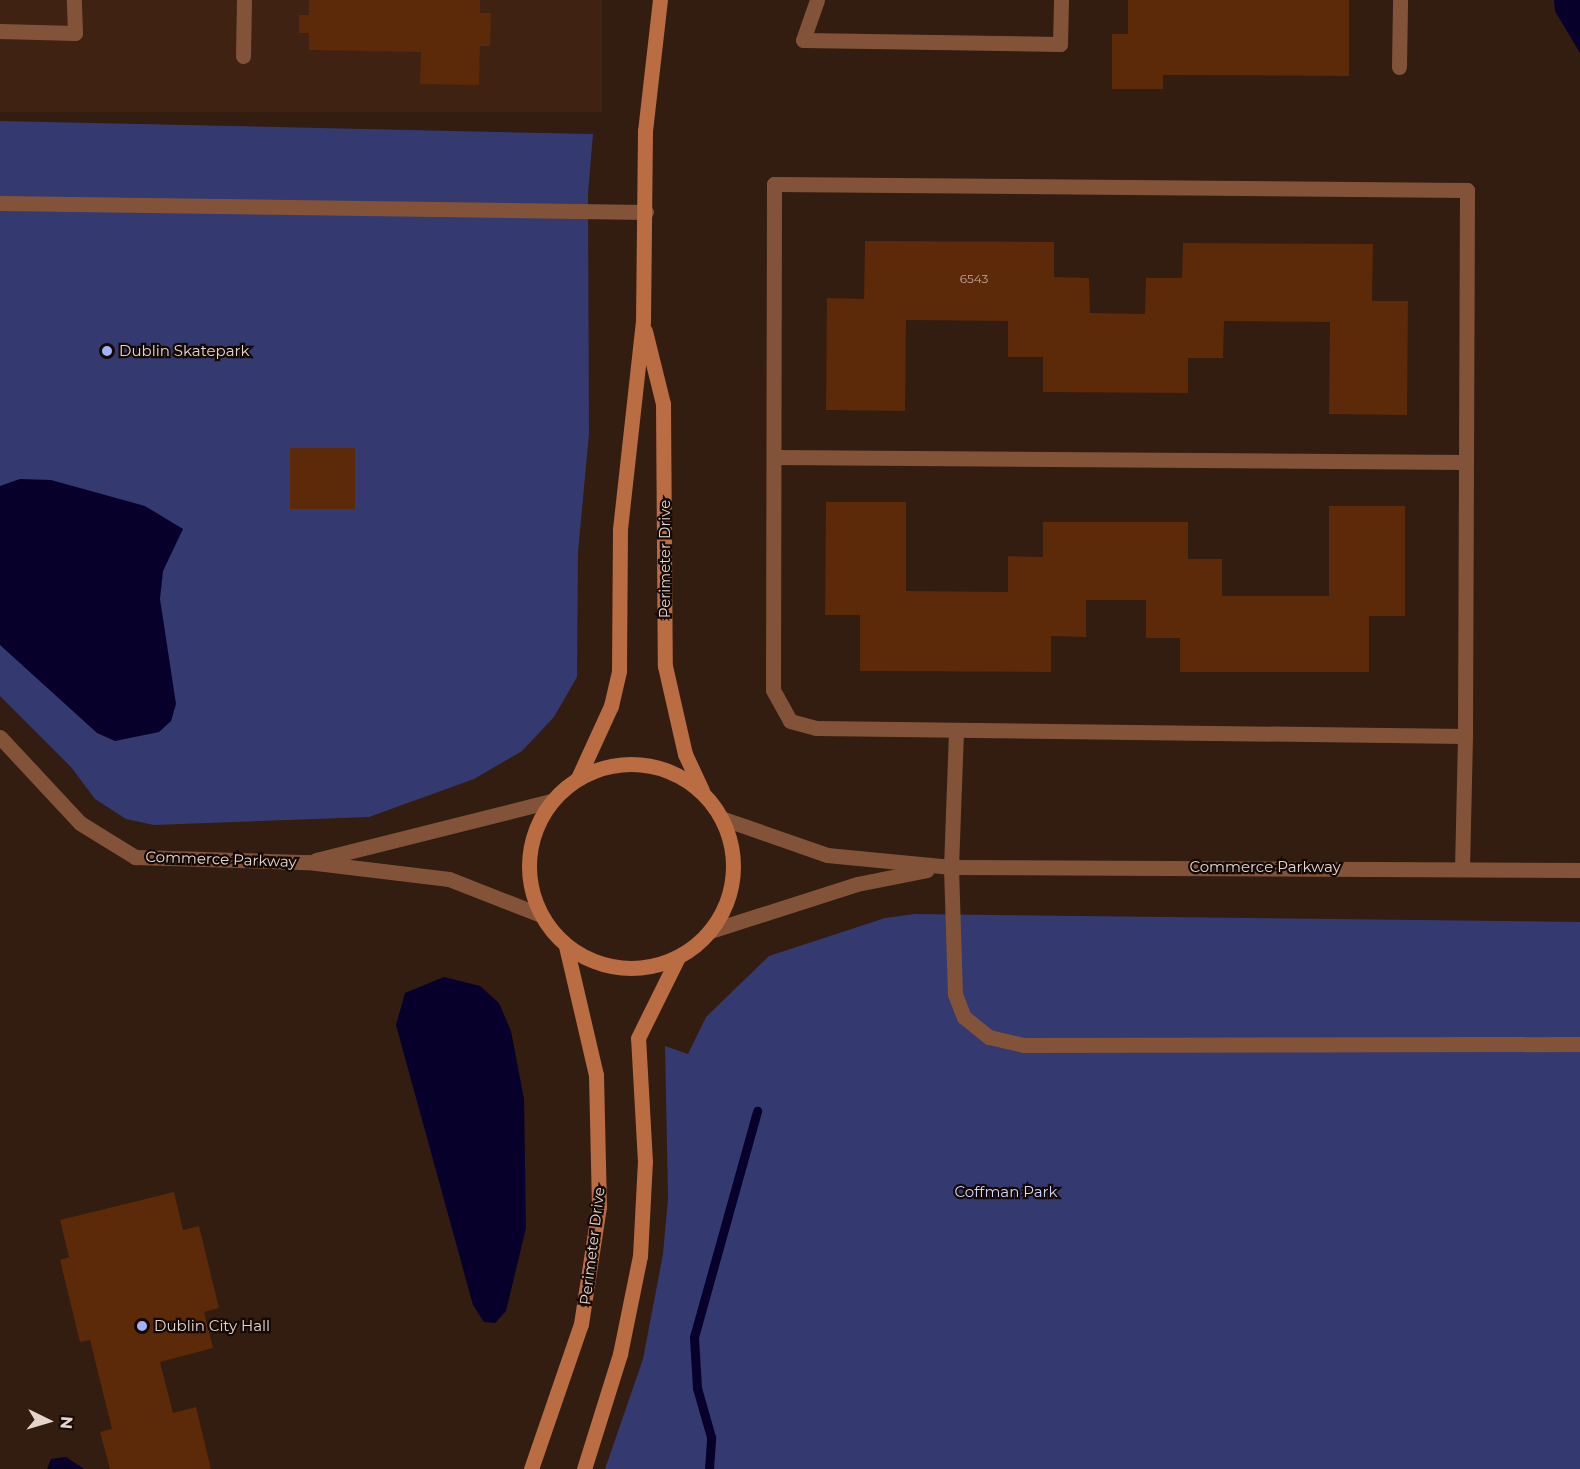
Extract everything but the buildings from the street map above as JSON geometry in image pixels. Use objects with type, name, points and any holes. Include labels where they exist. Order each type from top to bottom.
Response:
[{"type":"main road","name":"Perimeter Drive","points":[[578,778],[611,706],[619,671],[620,529],[643,322],[646,212],[645,131],[660,0]]},
{"type":"main road","name":"Perimeter Drive","points":[[643,322],[663,404],[665,666],[685,754],[702,792]]},
{"type":"main road","points":[[584,1469],[620,1354],[640,1256],[645,1162],[638,1038],[678,957],[710,931],[731,887],[731,852],[721,818],[702,792],[656,766],[629,763],[578,778],[551,801],[533,835],[528,858],[541,915],[566,946],[590,960],[623,968],[678,957]]},
{"type":"main road","name":"Perimeter Drive","points":[[531,1469],[581,1324],[599,1208],[596,1075],[566,946]]},
{"type":"street","points":[[0,31],[75,33],[74,0]]},
{"type":"street","points":[[243,0],[243,56]]},
{"type":"street","points":[[817,0],[803,40],[1060,44],[1061,0]]},
{"type":"street","points":[[1399,67],[1400,0]]},
{"type":"street","points":[[1462,868],[1465,736],[1467,190],[774,184],[773,690],[781,712],[800,725],[816,728],[1465,736]]},
{"type":"street","points":[[0,203],[646,212]]},
{"type":"street","points":[[774,457],[1465,462]]},
{"type":"street","points":[[956,731],[951,867],[955,994],[964,1017],[989,1036],[1024,1045],[1580,1044]]},
{"type":"street","name":"Commerce Parkway","points":[[0,737],[80,823],[135,857],[308,862],[464,882],[541,915]]},
{"type":"street","name":"Commerce Parkway","points":[[308,862],[551,801]]},
{"type":"street","name":"Commerce Parkway","points":[[721,818],[827,855],[951,867],[1580,870]]},
{"type":"street","name":"Commerce Parkway","points":[[710,931],[879,878],[951,867]]},
{"type":"shaded area","points":[[0,0],[602,0],[602,112],[0,112]]},
{"type":"shaded area","points":[[1554,0],[1580,0],[1580,53],[1555,11]]},
{"type":"shaded area","points":[[20,479],[51,480],[145,506],[183,529],[163,571],[160,599],[176,704],[171,721],[159,732],[115,741],[97,733],[0,645],[0,486]]},
{"type":"shaded area","points":[[444,977],[480,986],[499,1003],[511,1031],[524,1099],[526,1228],[506,1311],[495,1323],[484,1322],[473,1305],[396,1025],[405,993]]},
{"type":"shaded area","points":[[66,1457],[84,1469],[47,1469],[51,1459]]},
{"type":"green space","points":[[0,121],[593,134],[588,194],[589,434],[578,552],[577,677],[554,717],[522,751],[474,779],[369,817],[154,825],[126,819],[95,799],[71,767],[0,696]]},
{"type":"green space","name":"Coffman Park","points":[[915,914],[1580,922],[1580,1469],[605,1469],[643,1359],[663,1254],[668,1198],[665,1046],[688,1054],[706,1017],[769,956],[885,918]]},
{"type":"waterway","points":[[709,1469],[711,1437],[697,1388],[694,1337],[757,1111]]},
{"type":"place","name":"Dublin Skatepark","points":[[107,351]]},
{"type":"place","name":"Dublin City Hall","points":[[142,1326]]}]
